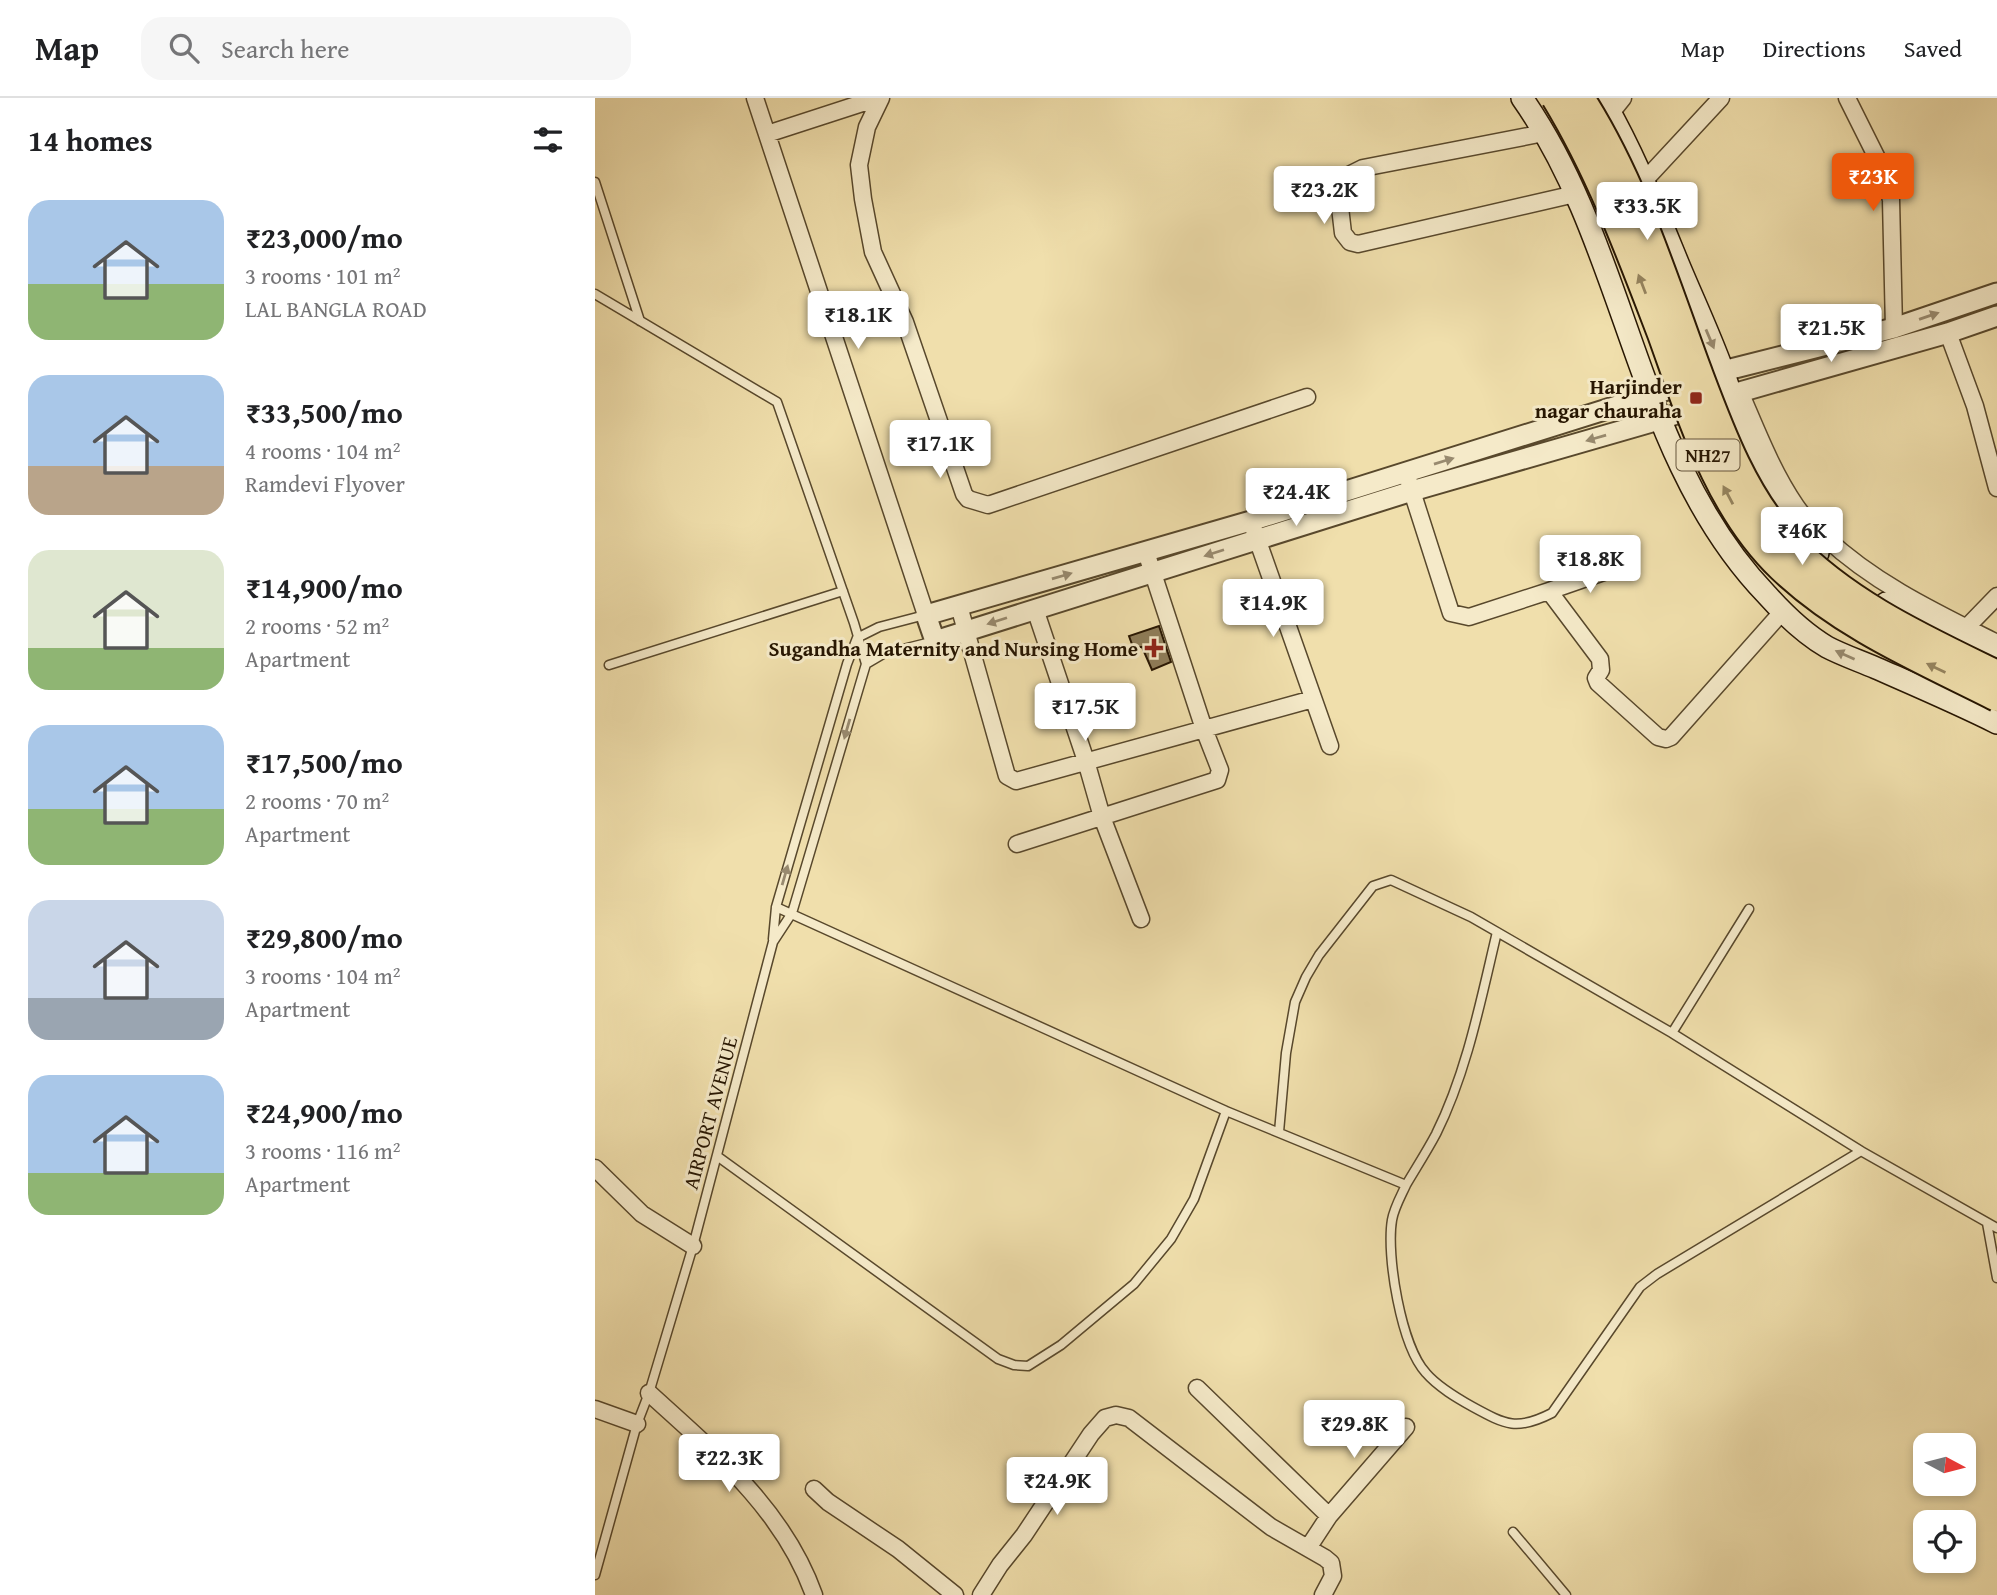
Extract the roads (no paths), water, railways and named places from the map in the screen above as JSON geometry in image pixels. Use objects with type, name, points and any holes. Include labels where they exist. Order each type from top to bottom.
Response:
[{"type":"highway","name":"NH27","points":[[1555,98],[1575,131],[1615,214],[1692,418],[1713,466],[1755,540],[1817,600],[1903,652],[1997,698]]},
{"type":"highway","name":"NH27","points":[[1581,98],[1626,181],[1714,412],[1753,494],[1770,520],[1788,542],[1822,574],[1859,602],[1997,674]]},
{"type":"main road","points":[[1522,98],[1574,194],[1602,257],[1652,395],[1696,500],[1749,577],[1782,612],[1827,646],[1997,723]]},
{"type":"main road","points":[[1612,103],[1723,371],[1735,393],[1753,460],[1772,499],[1801,537],[1853,585],[1997,658]]},
{"type":"street","points":[[755,98],[935,641],[1154,572],[1254,530],[1359,497],[1409,482],[1540,454],[1662,419],[1735,393],[1948,333],[1997,316]]},
{"type":"street","points":[[767,134],[879,98]]},
{"type":"street","points":[[879,98],[867,127],[859,165],[873,252],[905,322],[968,499],[989,505],[1307,397]]},
{"type":"street","points":[[1644,181],[1721,98]]},
{"type":"street","points":[[1847,98],[1884,172],[1891,200],[1894,328]]},
{"type":"street","points":[[1543,133],[1349,173],[1341,179],[1338,190],[1343,233],[1350,242],[1358,244],[1574,194]]},
{"type":"street","points":[[1409,482],[1535,432],[1723,371],[1894,328],[1997,293]]},
{"type":"street","points":[[1948,333],[1975,406],[1997,488]]},
{"type":"street","points":[[1735,393],[1772,468],[1798,509],[1817,530],[1848,558],[1884,584],[1997,643]]},
{"type":"street","points":[[1535,432],[1540,454]]},
{"type":"street","points":[[1409,482],[1451,613],[1469,617],[1621,566]]},
{"type":"street","points":[[926,615],[1146,552],[1254,530]]},
{"type":"street","points":[[1254,530],[1330,746]]},
{"type":"street","points":[[1017,844],[1217,779],[1220,770],[1203,729],[1146,552]]},
{"type":"street","points":[[1549,591],[1600,659],[1601,670],[1596,678],[1598,683],[1658,737],[1666,739],[1671,737],[1782,612]]},
{"type":"street","points":[[1966,628],[1997,596]]},
{"type":"street","points":[[959,606],[1007,776],[1016,781],[1313,699]]},
{"type":"street","points":[[1035,609],[1102,817],[1141,919]]},
{"type":"street","points":[[595,1168],[642,1214],[693,1246]]},
{"type":"street","points":[[1197,1388],[1329,1516]]},
{"type":"street","points":[[649,1393],[736,1473],[765,1508],[791,1543],[814,1595]]},
{"type":"street","points":[[595,1409],[637,1424]]},
{"type":"street","points":[[981,1595],[1091,1434],[1105,1418],[1116,1415],[1129,1418],[1271,1527],[1331,1563],[1333,1576],[1323,1595]]},
{"type":"street","points":[[1308,1548],[1329,1516],[1406,1427]]},
{"type":"street","points":[[814,1489],[828,1502],[898,1549],[955,1595]]},
{"type":"lane","points":[[595,182],[640,321]]},
{"type":"lane","points":[[595,294],[777,401],[866,664],[883,654],[935,641]]},
{"type":"lane","points":[[609,665],[843,591]]},
{"type":"lane","points":[[773,942],[776,907],[857,638],[879,627],[926,615]]},
{"type":"lane","name":"AIRPORT AVENUE","points":[[595,1575],[637,1424],[649,1393],[693,1246],[773,942],[792,913],[866,664]]},
{"type":"lane","points":[[1279,1132],[1286,1053],[1295,1002],[1319,955],[1373,886],[1391,880],[1404,884],[1497,932],[1672,1033],[1861,1151],[1997,1228]]},
{"type":"lane","points":[[776,907],[1226,1111],[1406,1185]]},
{"type":"lane","points":[[1672,1033],[1749,909]]},
{"type":"lane","points":[[1497,932],[1480,1003],[1448,1105],[1392,1217],[1390,1244],[1403,1327],[1409,1346],[1425,1373],[1457,1399],[1503,1424],[1521,1425],[1535,1422],[1552,1413],[1640,1287],[1657,1274],[1861,1151]]},
{"type":"lane","points":[[717,1156],[998,1359],[1014,1366],[1028,1366],[1061,1345],[1133,1284],[1171,1239],[1193,1199],[1226,1111]]},
{"type":"lane","points":[[1987,1223],[1997,1278]]},
{"type":"lane","points":[[1513,1532],[1566,1595]]},
{"type":"place","name":"Harjinder nagar chauraha","points":[[1696,398]]},
{"type":"place","name":"Sugandha Maternity and Nursing Home","points":[[1154,648]]}]
